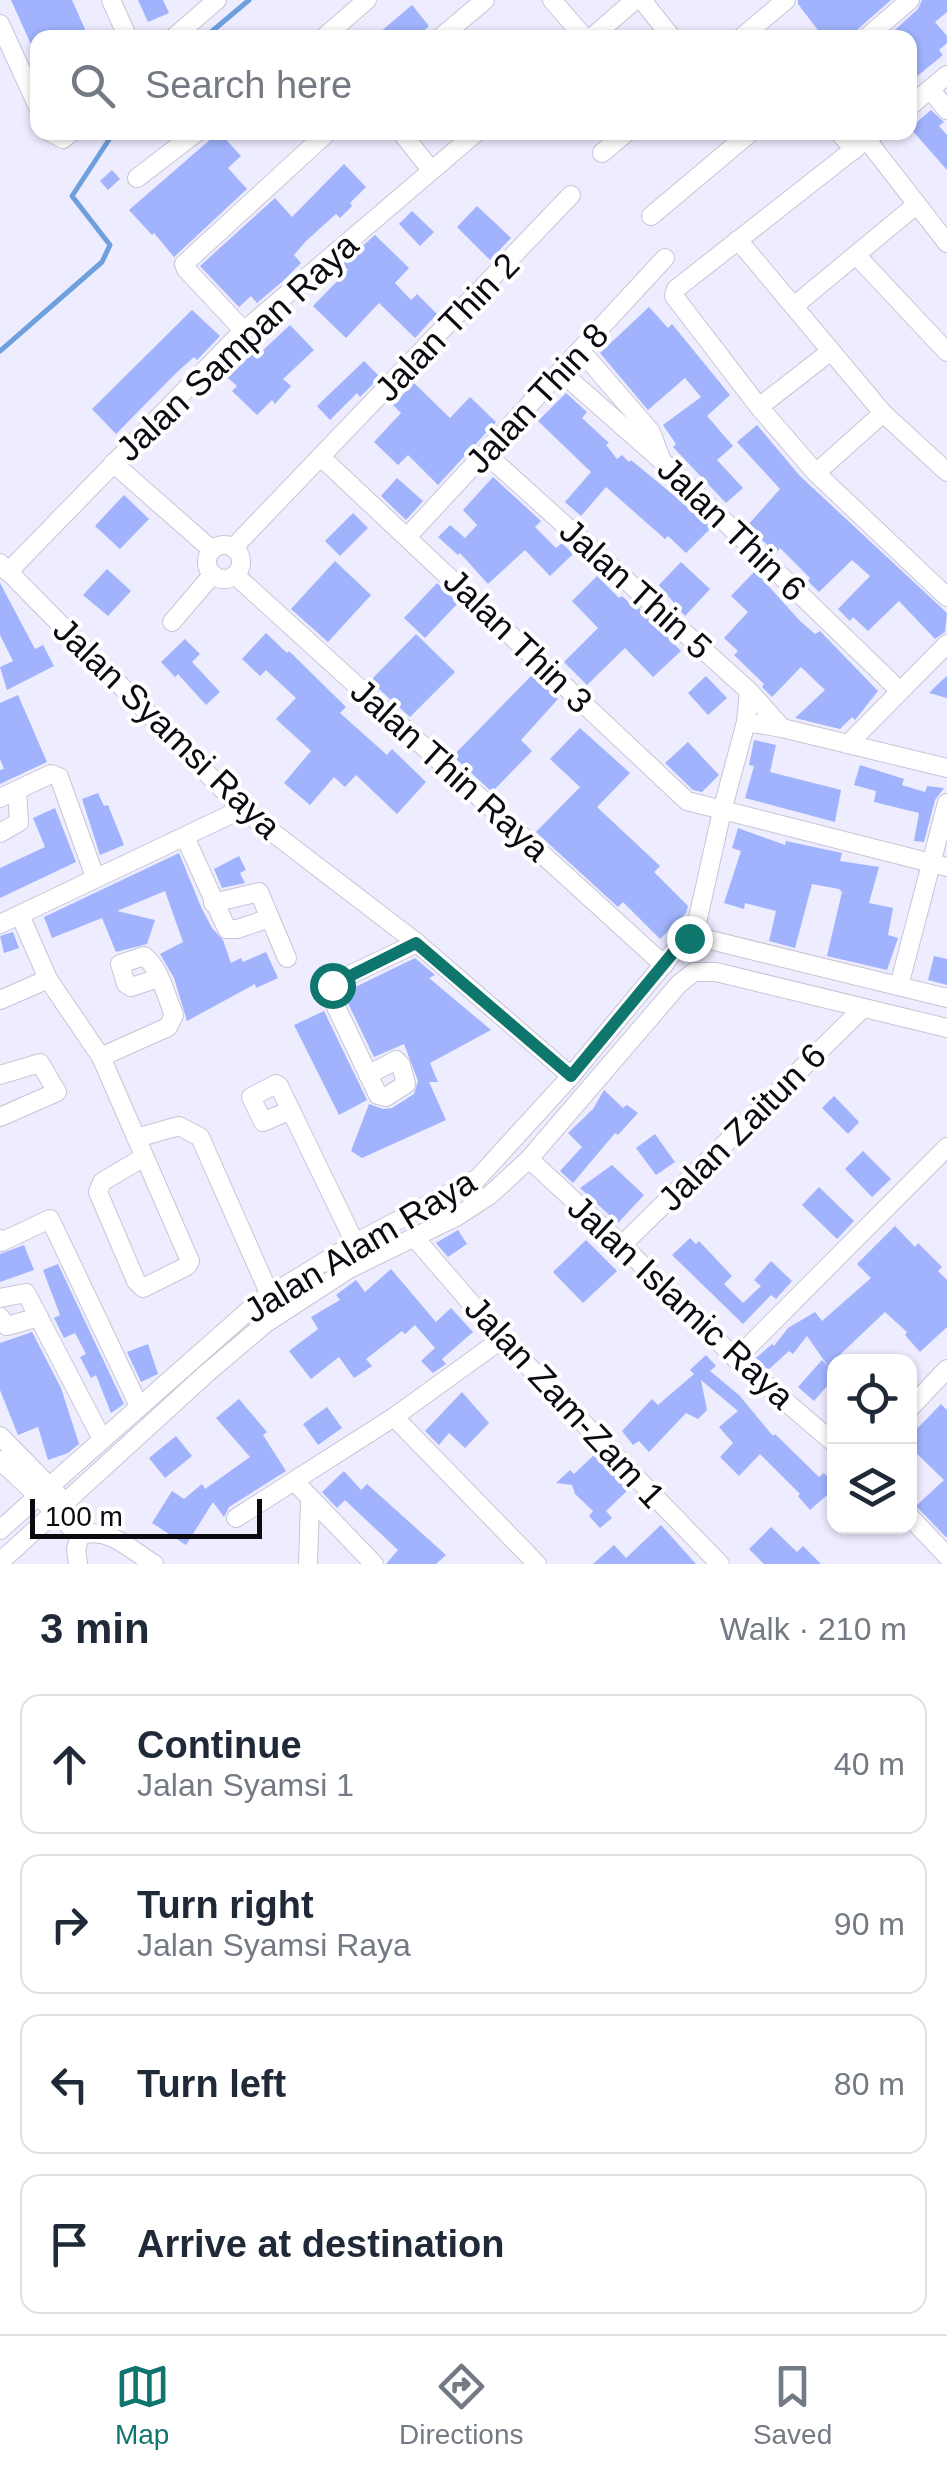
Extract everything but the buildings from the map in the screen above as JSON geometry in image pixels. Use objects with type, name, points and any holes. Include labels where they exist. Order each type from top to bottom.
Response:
[{"type":"street","points":[[111,0],[124,30]]},
{"type":"street","points":[[182,30],[216,0]]},
{"type":"street","points":[[332,30],[367,0]]},
{"type":"street","points":[[449,30],[485,0]]},
{"type":"street","points":[[552,0],[580,30]]},
{"type":"street","points":[[599,30],[639,0],[665,30]]},
{"type":"street","points":[[750,30],[786,0]]},
{"type":"street","points":[[875,30],[910,0]]},
{"type":"street","points":[[0,24],[30,90]]},
{"type":"street","points":[[917,100],[947,75]]},
{"type":"street","points":[[930,89],[947,110]]},
{"type":"street","points":[[137,178],[187,140]]},
{"type":"street","points":[[244,332],[184,264],[319,140]]},
{"type":"street","points":[[407,140],[431,170]]},
{"type":"street","name":"Jalan Sampan Raya","points":[[4,568],[244,332],[467,140]]},
{"type":"street","points":[[602,153],[617,140]]},
{"type":"street","points":[[651,216],[742,140]]},
{"type":"street","points":[[947,242],[865,141],[676,289],[674,296],[759,407],[816,473],[947,597]]},
{"type":"street","name":"Jalan Thin 2","points":[[233,548],[572,195]]},
{"type":"street","points":[[794,306],[916,204]]},
{"type":"street","points":[[738,240],[883,413],[947,472]]},
{"type":"street","points":[[857,256],[947,352]]},
{"type":"street","name":"Jalan Thin 8","points":[[408,536],[665,258]]},
{"type":"street","points":[[759,407],[831,350]]},
{"type":"street","points":[[581,352],[651,432],[661,460]]},
{"type":"street","name":"Jalan Thin 6","points":[[561,372],[661,460],[899,690]]},
{"type":"street","points":[[816,473],[883,413]]},
{"type":"street","name":"Jalan Thin 5","points":[[486,454],[750,691],[782,728]]},
{"type":"street","name":"Jalan Thin 3","points":[[322,458],[684,799],[939,865]]},
{"type":"street","points":[[113,463],[212,550]]},
{"type":"street","points":[[222,545],[233,548],[240,556],[241,566],[236,575],[224,579],[212,574],[207,562],[212,550],[222,545]]},
{"type":"street","name":"Jalan Syamsi Raya","points":[[4,568],[242,810],[416,943],[571,1076]]},
{"type":"street","points":[[172,622],[212,574]]},
{"type":"street","name":"Jalan Thin Raya","points":[[236,575],[664,965]]},
{"type":"street","points":[[848,744],[947,644]]},
{"type":"street","points":[[750,691],[746,722],[694,936],[947,998]]},
{"type":"street","points":[[746,722],[947,768]]},
{"type":"street","points":[[0,833],[19,822],[9,795],[51,774],[59,777],[94,877]]},
{"type":"street","points":[[899,986],[939,865],[947,803]]},
{"type":"street","points":[[0,924],[242,810]]},
{"type":"street","points":[[185,837],[223,924],[230,931],[270,918]]},
{"type":"street","points":[[213,903],[258,892],[287,958]]},
{"type":"street","points":[[20,915],[48,980],[101,1057],[190,1261],[143,1288],[136,1281],[98,1189],[102,1182],[144,1157]]},
{"type":"street","name":"Jalan Alam Raya","points":[[0,1530],[269,1294],[478,1178],[571,1076],[677,948],[694,936]]},
{"type":"street","points":[[368,1075],[330,988],[416,943]]},
{"type":"street","points":[[0,1562],[207,1373],[280,1313],[349,1269],[456,1217],[490,1196],[529,1159],[679,984],[694,972],[716,972],[947,1028]]},
{"type":"street","points":[[101,1057],[172,1022],[174,1014],[159,978]]},
{"type":"street","points":[[0,1000],[48,980]]},
{"type":"street","name":"Jalan Zaitun 6","points":[[622,1245],[862,1009]]},
{"type":"street","points":[[0,1074],[40,1063],[57,1092],[0,1117]]},
{"type":"street","points":[[291,1110],[355,1243]]},
{"type":"street","points":[[136,1138],[180,1126],[200,1137],[280,1313]]},
{"type":"street","points":[[736,1359],[947,1147]]},
{"type":"street","name":"Jalan Islamic Raya","points":[[529,1159],[736,1359],[827,1437]]},
{"type":"street","points":[[0,1239],[2,1242],[50,1220],[139,1406]]},
{"type":"street","name":"Jalan Zam-Zam 1","points":[[414,1237],[502,1339],[720,1564]]},
{"type":"street","points":[[0,1298],[24,1292],[102,1438]]},
{"type":"street","points":[[0,1316],[7,1326],[39,1317]]},
{"type":"street","points":[[236,1518],[394,1417],[502,1339]]},
{"type":"street","points":[[917,1401],[947,1369]]},
{"type":"street","points":[[394,1417],[537,1564]]},
{"type":"street","points":[[0,1436],[75,1530],[78,1564]]},
{"type":"street","points":[[0,1460],[44,1491]]},
{"type":"street","points":[[295,1482],[374,1564]]},
{"type":"street","points":[[308,1564],[310,1501]]},
{"type":"street","points":[[917,1524],[947,1556]]},
{"type":"street","points":[[75,1530],[105,1534],[154,1564]]},
{"type":"waterway","points":[[213,30],[249,0]]},
{"type":"waterway","points":[[0,351],[102,262],[110,245],[72,196],[109,140]]},
{"type":"route","points":[[332,985],[416,943],[571,1076],[689,938]]}]
